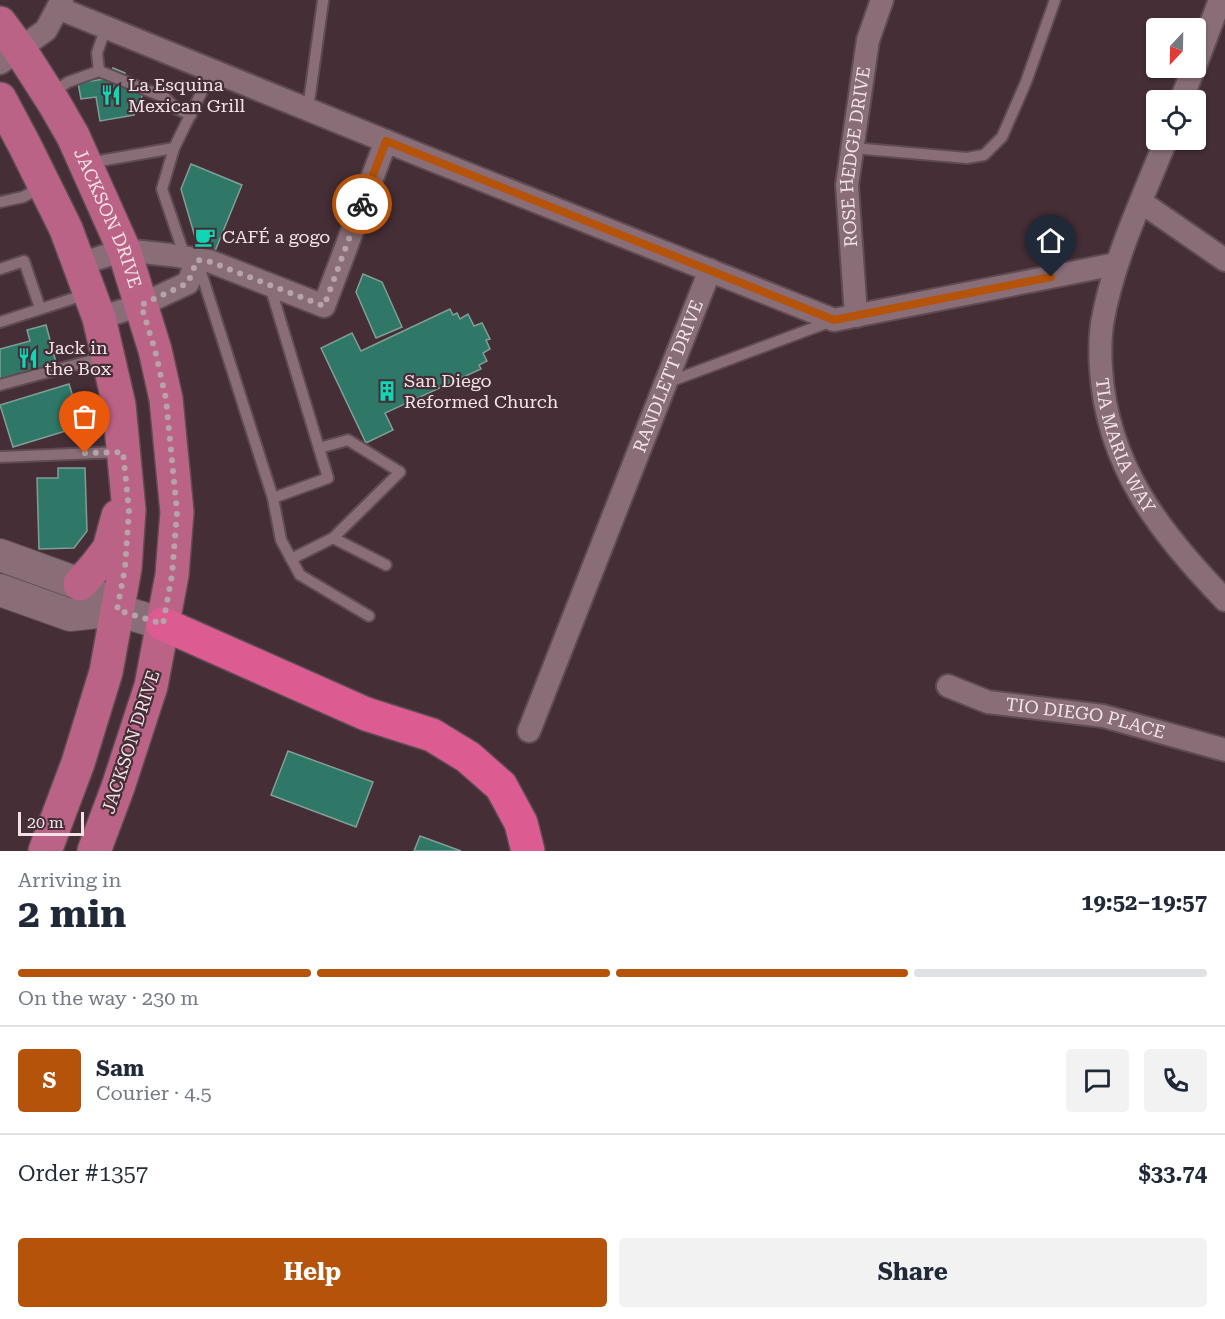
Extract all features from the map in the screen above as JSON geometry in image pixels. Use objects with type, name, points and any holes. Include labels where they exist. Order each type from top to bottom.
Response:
[{"type":"highway","points":[[163,624],[366,714],[432,735],[468,757],[501,786],[521,823],[528,851]]},
{"type":"main road","name":"JACKSON DRIVE","points":[[0,23],[10,57],[49,95],[73,136],[124,250],[155,350],[166,399],[177,512],[172,575],[151,686],[94,851]]},
{"type":"main road","points":[[0,99],[26,146],[66,229],[90,292],[119,405],[129,510],[125,568],[103,682],[78,763],[45,851]]},
{"type":"main road","points":[[80,584],[109,549],[119,511],[124,460]]},
{"type":"main road","points":[[0,555],[80,584],[117,610],[163,624]]},
{"type":"main road","points":[[0,590],[69,615],[117,610]]},
{"type":"street","name":"ROSE HEDGE DRIVE","points":[[845,318],[847,185],[868,40],[882,0]]},
{"type":"street","points":[[1206,37],[1220,0],[1225,2]]},
{"type":"street","points":[[10,57],[45,30],[60,4],[106,27],[386,141],[710,270],[845,318],[1116,264],[1162,150]]},
{"type":"street","points":[[191,259],[188,283],[141,305],[90,292],[124,250],[208,261],[324,306],[386,141]]},
{"type":"street","points":[[1141,202],[1225,260]]},
{"type":"street","name":"TIA MARIA WAY","points":[[1116,264],[1102,325],[1100,355],[1105,402],[1114,440],[1139,495],[1156,521],[1225,600]]},
{"type":"street","name":"RANDLETT DRIVE","points":[[529,731],[710,270]]},
{"type":"street","name":"TIO DIEGO PLACE","points":[[948,686],[988,702],[1103,716],[1225,750]]},
{"type":"lane","points":[[853,148],[967,158],[984,155],[1002,137],[1026,82],[1055,0]]},
{"type":"lane","points":[[308,109],[323,1]]},
{"type":"lane","points":[[99,70],[96,53],[106,27]]},
{"type":"lane","points":[[49,95],[68,82],[99,70],[164,97],[177,109],[190,115]]},
{"type":"lane","points":[[212,71],[174,148],[162,189],[191,259],[273,498],[281,540],[300,575],[369,616]]},
{"type":"lane","points":[[85,163],[174,148]]},
{"type":"lane","points":[[0,202],[23,197],[45,185]]},
{"type":"lane","points":[[0,268],[24,261],[40,308]]},
{"type":"lane","points":[[270,285],[328,478],[273,498]]},
{"type":"lane","points":[[0,322],[90,292]]},
{"type":"lane","points":[[666,383],[845,318]]},
{"type":"lane","points":[[0,385],[108,356]]},
{"type":"lane","points":[[291,559],[333,538],[400,472],[348,440],[319,448]]},
{"type":"lane","points":[[0,457],[124,460]]},
{"type":"lane","points":[[333,538],[386,565]]},
{"type":"building","name":"La Esquina Mexican Grill","points":[[113,68],[125,73],[121,85],[143,94],[134,115],[100,121],[96,97],[81,99],[78,83],[108,80]]},
{"type":"building","points":[[191,164],[242,185],[215,251],[197,244],[181,189]]},
{"type":"building","points":[[363,274],[382,282],[402,327],[376,338],[356,292]]},
{"type":"building","name":"San Diego Reformed Church","points":[[450,309],[453,315],[457,313],[460,319],[468,314],[474,326],[482,323],[490,339],[486,340],[490,349],[483,353],[487,361],[479,365],[481,369],[385,413],[393,430],[366,443],[321,348],[352,333],[361,351]]},
{"type":"building","name":"Jack in the Box","points":[[46,325],[57,366],[0,382],[0,349],[30,341],[27,330]]},
{"type":"building","points":[[69,384],[82,426],[13,447],[0,405]]},
{"type":"building","points":[[58,468],[85,468],[87,531],[74,548],[39,549],[37,478],[58,478]]},
{"type":"building","points":[[288,751],[373,782],[356,827],[271,795]]},
{"type":"building","points":[[420,836],[461,851],[414,851]]},
{"type":"way so far","points":[[85,453],[123,452],[129,510],[125,568],[117,610],[163,624],[172,575],[177,512],[166,399],[155,350],[141,305],[188,283],[197,260],[208,261],[324,306],[362,204]]},
{"type":"place","name":"La Esquina Mexican Grill","points":[[111,95]]},
{"type":"place","name":"CAFÉ a gogo","points":[[205,237]]},
{"type":"place","name":"Jack in the Box","points":[[28,358]]},
{"type":"place","name":"San Diego Reformed Church","points":[[387,391]]},
{"type":"route","points":[[362,204],[386,141],[834,320],[1051,277]]}]
